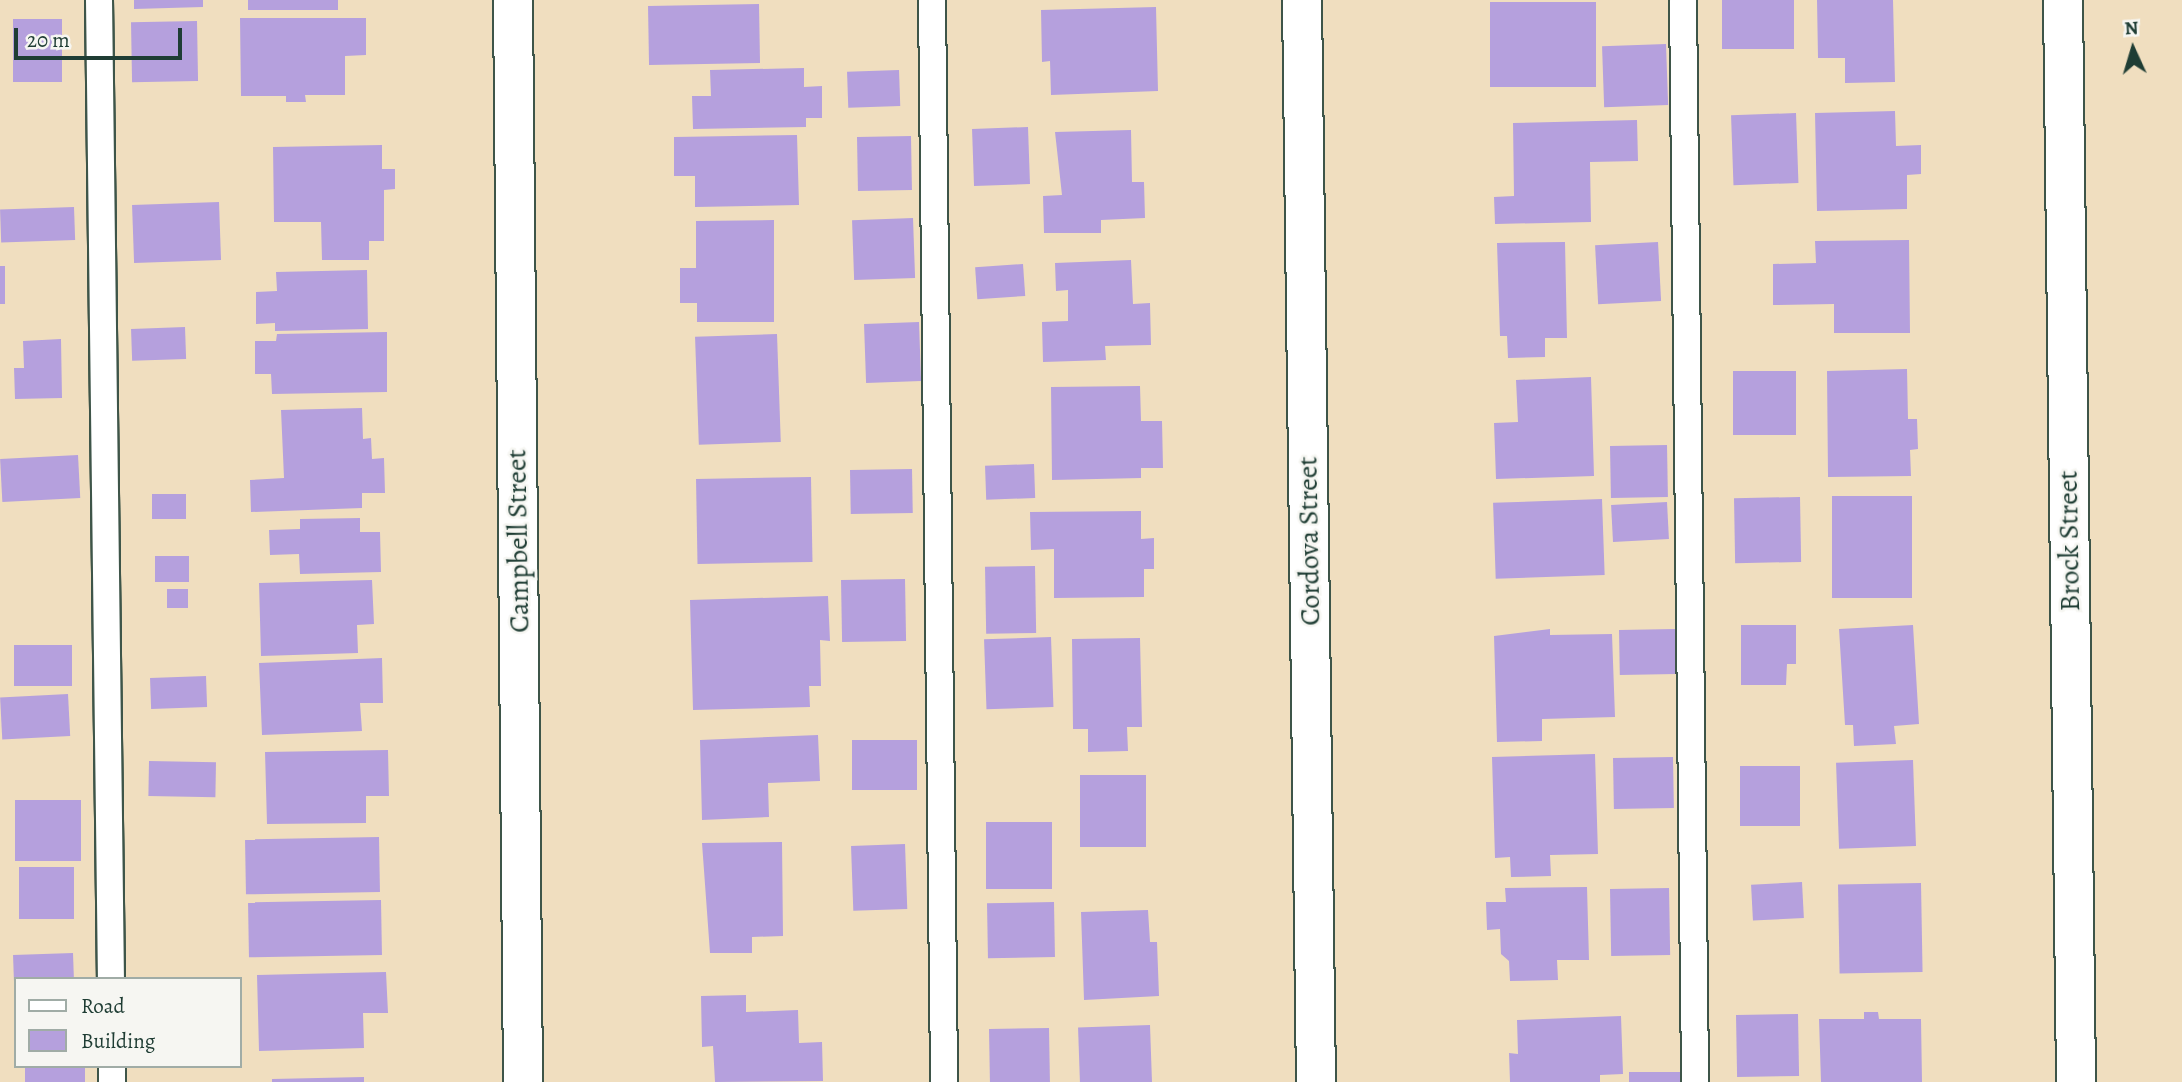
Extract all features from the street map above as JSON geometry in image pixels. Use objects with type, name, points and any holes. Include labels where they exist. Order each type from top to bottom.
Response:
[{"type":"street","name":"Campbell Street","points":[[513,0],[523,1082]]},
{"type":"street","name":"Cordova Street","points":[[1302,0],[1316,1082]]},
{"type":"street","name":"Brock Street","points":[[2063,0],[2076,1082]]},
{"type":"lane","points":[[99,0],[111,977]]},
{"type":"lane","points":[[932,0],[944,1082]]},
{"type":"lane","points":[[1683,0],[1695,1082]]},
{"type":"building","points":[[134,0],[203,0],[203,7],[134,9]]},
{"type":"building","points":[[248,0],[338,0],[338,10],[248,10]]},
{"type":"building","points":[[1722,0],[1794,0],[1794,49],[1722,49]]},
{"type":"building","points":[[1817,0],[1893,0],[1895,82],[1845,83],[1845,58],[1818,58]]},
{"type":"building","points":[[1490,2],[1596,2],[1596,87],[1490,87]]},
{"type":"building","points":[[759,4],[760,63],[649,65],[648,6]]},
{"type":"building","points":[[1156,7],[1158,91],[1051,95],[1050,61],[1042,62],[1041,10]]},
{"type":"building","points":[[240,18],[366,18],[366,55],[345,56],[345,95],[305,95],[306,102],[286,102],[286,96],[241,96]]},
{"type":"building","points":[[13,19],[62,19],[62,82],[13,82]]},
{"type":"building","points":[[197,21],[198,81],[132,82],[131,22]]},
{"type":"building","points":[[1666,44],[1668,105],[1604,107],[1602,46]]},
{"type":"building","points":[[804,68],[804,87],[822,86],[822,118],[806,118],[806,127],[693,129],[692,96],[711,96],[710,70]]},
{"type":"building","points":[[899,70],[900,106],[848,108],[847,72]]},
{"type":"building","points":[[1895,111],[1896,146],[1921,145],[1921,174],[1907,175],[1907,209],[1817,211],[1815,113]]},
{"type":"building","points":[[1796,113],[1798,183],[1733,185],[1731,115]]},
{"type":"building","points":[[1637,120],[1638,161],[1590,162],[1591,222],[1495,224],[1494,197],[1514,196],[1513,123]]},
{"type":"building","points":[[1028,127],[1030,184],[974,186],[972,129]]},
{"type":"building","points":[[1131,130],[1132,182],[1144,182],[1145,218],[1101,220],[1101,233],[1044,233],[1043,196],[1062,195],[1055,132]]},
{"type":"building","points":[[797,135],[799,205],[695,207],[695,176],[674,176],[674,137]]},
{"type":"building","points":[[911,136],[912,190],[858,191],[857,137]]},
{"type":"building","points":[[382,145],[382,169],[395,169],[395,189],[384,190],[384,241],[369,241],[369,260],[322,260],[321,222],[274,222],[273,147]]},
{"type":"building","points":[[219,202],[221,260],[134,263],[132,205]]},
{"type":"building","points":[[74,207],[75,240],[1,243],[0,210]]},
{"type":"building","points":[[913,218],[915,278],[854,280],[852,220]]},
{"type":"building","points":[[774,220],[774,322],[697,322],[697,303],[680,303],[680,268],[696,268],[696,221]]},
{"type":"building","points":[[1909,240],[1910,333],[1834,333],[1834,304],[1773,305],[1773,264],[1816,263],[1815,241]]},
{"type":"building","points":[[1565,242],[1567,338],[1545,338],[1545,357],[1508,358],[1507,336],[1500,336],[1497,243]]},
{"type":"building","points":[[1658,242],[1661,301],[1598,304],[1595,245]]},
{"type":"building","points":[[1131,260],[1133,304],[1150,303],[1151,345],[1105,346],[1106,360],[1043,362],[1042,322],[1068,321],[1068,290],[1056,291],[1055,263]]},
{"type":"building","points":[[1023,264],[1025,296],[977,299],[975,267]]},
{"type":"building","points":[[0,266],[5,266],[5,304],[0,304]]},
{"type":"building","points":[[367,270],[368,329],[275,331],[275,323],[256,324],[256,292],[277,291],[276,272]]},
{"type":"building","points":[[919,322],[921,381],[866,383],[864,324]]},
{"type":"building","points":[[185,327],[186,359],[132,361],[131,329]]},
{"type":"building","points":[[387,332],[387,392],[272,394],[271,374],[255,374],[255,341],[276,341],[277,334]]},
{"type":"building","points":[[777,334],[781,442],[699,445],[695,337]]},
{"type":"building","points":[[61,339],[62,398],[15,399],[14,368],[24,368],[23,341]]},
{"type":"building","points":[[1907,369],[1908,419],[1917,419],[1918,449],[1910,450],[1911,476],[1828,477],[1827,371]]},
{"type":"building","points":[[1733,371],[1796,371],[1796,435],[1733,435]]},
{"type":"building","points":[[1591,377],[1594,476],[1496,479],[1494,423],[1518,422],[1516,380]]},
{"type":"building","points":[[1140,386],[1141,421],[1162,421],[1163,468],[1141,468],[1141,478],[1052,480],[1051,387]]},
{"type":"building","points":[[362,408],[363,439],[371,438],[372,459],[384,458],[385,493],[362,493],[362,508],[251,512],[250,480],[284,478],[281,410]]},
{"type":"building","points":[[1667,445],[1668,497],[1611,498],[1610,446]]},
{"type":"building","points":[[78,455],[80,498],[2,502],[0,459]]},
{"type":"building","points":[[1034,464],[1035,498],[986,500],[985,466]]},
{"type":"building","points":[[912,469],[913,513],[851,514],[850,470]]},
{"type":"building","points":[[811,477],[812,562],[698,564],[696,479]]},
{"type":"building","points":[[152,494],[186,494],[186,519],[152,519]]},
{"type":"building","points":[[1832,496],[1912,496],[1912,598],[1832,598]]},
{"type":"building","points":[[1800,497],[1801,562],[1735,563],[1734,498]]},
{"type":"building","points":[[1602,499],[1605,575],[1496,579],[1493,503]]},
{"type":"building","points":[[1667,502],[1669,539],[1613,542],[1611,505]]},
{"type":"building","points":[[1141,511],[1141,539],[1154,538],[1154,569],[1144,569],[1144,597],[1054,598],[1054,549],[1031,550],[1030,512]]},
{"type":"building","points":[[360,518],[360,532],[380,532],[381,572],[300,574],[299,554],[270,555],[269,530],[300,529],[300,519]]},
{"type":"building","points":[[155,556],[189,556],[189,582],[155,582]]},
{"type":"building","points":[[1035,566],[1036,633],[986,634],[985,567]]},
{"type":"building","points":[[905,579],[906,641],[842,642],[841,580]]},
{"type":"building","points":[[372,580],[374,624],[357,625],[358,653],[261,656],[259,583]]},
{"type":"building","points":[[167,589],[188,589],[188,608],[167,608]]},
{"type":"building","points":[[828,596],[830,641],[820,640],[821,686],[809,686],[810,707],[693,710],[690,600]]},
{"type":"building","points":[[1741,625],[1796,625],[1796,664],[1787,664],[1786,685],[1741,685]]},
{"type":"building","points":[[1913,625],[1919,724],[1894,726],[1896,744],[1854,746],[1853,725],[1845,725],[1839,629]]},
{"type":"building","points":[[1550,629],[1550,635],[1612,634],[1615,717],[1542,719],[1542,741],[1497,742],[1494,636]]},
{"type":"building","points":[[1675,629],[1676,674],[1620,675],[1619,630]]},
{"type":"building","points":[[1051,637],[1053,707],[986,709],[984,639]]},
{"type":"building","points":[[1140,638],[1142,727],[1127,727],[1128,751],[1088,752],[1088,729],[1073,729],[1072,639]]},
{"type":"building","points":[[14,645],[72,645],[72,686],[14,686]]},
{"type":"building","points":[[382,658],[383,703],[360,703],[362,731],[262,735],[259,663]]},
{"type":"building","points":[[206,676],[207,707],[151,709],[150,678]]},
{"type":"building","points":[[68,694],[70,736],[2,740],[0,698]]},
{"type":"building","points":[[818,735],[820,781],[768,783],[769,817],[702,820],[700,740]]},
{"type":"building","points":[[852,740],[917,740],[917,790],[852,790]]},
{"type":"building","points":[[388,750],[389,796],[366,796],[366,823],[267,824],[265,752]]},
{"type":"building","points":[[1595,754],[1598,854],[1550,855],[1551,876],[1511,877],[1510,857],[1495,858],[1492,757]]},
{"type":"building","points":[[1673,757],[1674,808],[1614,809],[1613,758]]},
{"type":"building","points":[[1913,760],[1916,846],[1839,849],[1836,763]]},
{"type":"building","points":[[149,761],[216,762],[215,797],[148,796]]},
{"type":"building","points":[[1740,766],[1800,766],[1800,826],[1740,826]]},
{"type":"building","points":[[1080,775],[1146,775],[1146,847],[1080,847]]},
{"type":"building","points":[[15,800],[81,800],[81,861],[15,861]]},
{"type":"building","points":[[986,822],[1052,822],[1052,889],[986,889]]},
{"type":"building","points":[[379,837],[380,892],[246,894],[245,839]]},
{"type":"building","points":[[782,842],[783,936],[752,937],[752,953],[710,953],[702,843]]},
{"type":"building","points":[[905,844],[907,909],[853,911],[851,846]]},
{"type":"building","points":[[19,867],[74,867],[74,919],[19,919]]},
{"type":"building","points":[[1802,882],[1804,918],[1753,921],[1751,885]]},
{"type":"building","points":[[1921,883],[1923,972],[1840,973],[1838,884]]},
{"type":"building","points":[[1587,887],[1589,960],[1557,960],[1558,980],[1510,981],[1509,961],[1501,954],[1500,929],[1487,930],[1486,902],[1506,902],[1505,888]]},
{"type":"building","points":[[1669,888],[1670,955],[1611,956],[1610,889]]},
{"type":"building","points":[[381,900],[382,955],[249,957],[248,902]]},
{"type":"building","points":[[1054,902],[1055,957],[988,958],[987,903]]},
{"type":"building","points":[[1148,910],[1150,942],[1157,942],[1159,996],[1084,1000],[1081,912]]},
{"type":"building","points":[[73,953],[74,977],[14,977],[14,981],[13,955]]},
{"type":"building","points":[[386,972],[388,1013],[363,1013],[364,1048],[259,1051],[257,975]]},
{"type":"building","points":[[746,995],[746,1012],[798,1010],[799,1043],[822,1042],[823,1081],[715,1082],[713,1046],[702,1047],[701,996]]},
{"type":"building","points":[[1864,1012],[1878,1012],[1879,1019],[1921,1019],[1922,1082],[1821,1082],[1819,1019],[1864,1019]]},
{"type":"building","points":[[1798,1014],[1799,1076],[1737,1077],[1736,1015]]},
{"type":"building","points":[[1621,1016],[1623,1074],[1600,1075],[1600,1082],[1510,1082],[1509,1053],[1518,1054],[1517,1020]]},
{"type":"building","points":[[1150,1025],[1152,1082],[1080,1082],[1078,1028]]},
{"type":"building","points":[[1049,1028],[1050,1082],[990,1082],[989,1029]]},
{"type":"building","points":[[25,1068],[85,1068],[85,1082],[25,1082]]},
{"type":"building","points":[[1629,1072],[1681,1072],[1681,1082],[1629,1082]]},
{"type":"building","points":[[364,1077],[364,1082],[272,1082],[272,1079]]}]
